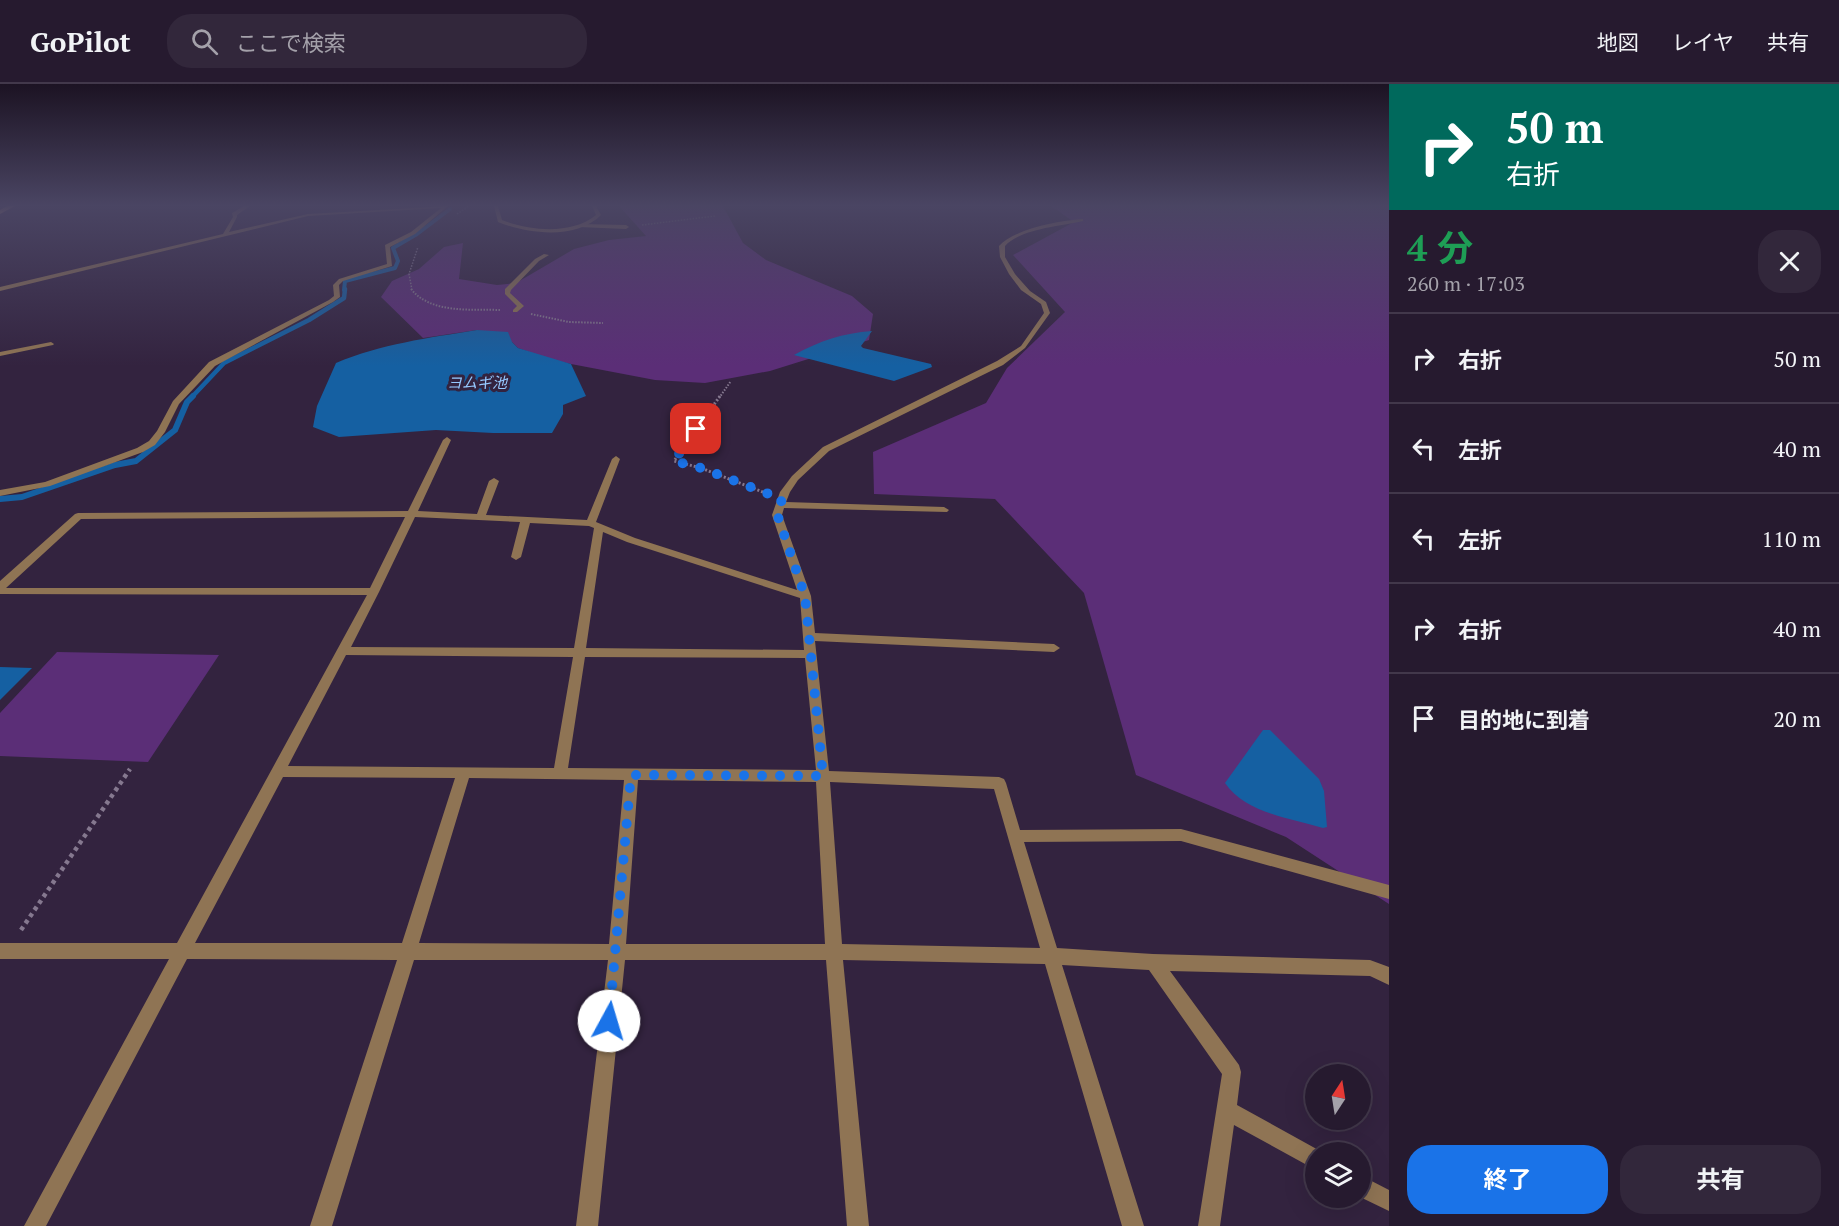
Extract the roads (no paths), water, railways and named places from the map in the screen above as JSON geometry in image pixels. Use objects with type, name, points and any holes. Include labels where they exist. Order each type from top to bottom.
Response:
[{"type":"street","points":[[0,289],[124,259]]},
{"type":"street","points":[[0,493],[47,484],[125,456],[152,443],[161,432],[176,403],[212,364],[331,301],[337,297],[336,285],[340,280],[390,264],[389,259]]},
{"type":"street","points":[[515,311],[521,306],[507,293],[508,289],[538,259]]},
{"type":"street","points":[[858,1226],[834,952],[823,776],[805,596],[777,514],[795,478],[826,449],[1000,363],[1023,347],[1047,313],[1047,308],[1017,284],[1003,259]]},
{"type":"street","points":[[0,354],[51,344]]},
{"type":"street","points":[[35,1226],[374,592],[447,440]]},
{"type":"street","points":[[560,774],[579,652],[595,525],[616,459]]},
{"type":"street","points":[[480,518],[494,481]]},
{"type":"street","points":[[782,502],[944,510]]},
{"type":"street","points":[[0,589],[78,516],[411,514],[595,525],[805,596]]},
{"type":"street","points":[[516,557],[526,520]]},
{"type":"street","points":[[0,589],[374,592]]},
{"type":"street","points":[[809,637],[1054,648]]},
{"type":"street","points":[[342,651],[811,654]]},
{"type":"street","points":[[278,771],[823,776],[999,783],[1133,1226]]},
{"type":"street","points":[[321,1226],[464,773]]},
{"type":"street","points":[[587,1226],[617,953],[631,775]]},
{"type":"street","points":[[1014,836],[1181,835],[1389,892]]},
{"type":"street","points":[[4,951],[834,952],[1053,956],[1153,962],[1370,968],[1389,976]]},
{"type":"street","points":[[1153,962],[1232,1072],[1209,1226]]},
{"type":"street","points":[[1226,1110],[1305,1154]]},
{"type":"street","points":[[1371,1191],[1389,1201]]},
{"type":"water","name":"ヨムギ池","points":[[477,330],[508,332],[512,342],[518,348],[571,364],[586,396],[563,405],[563,414],[552,433],[436,430],[339,437],[313,427],[317,406],[336,363],[387,346]]},
{"type":"water","points":[[872,331],[861,346],[863,348],[931,364],[932,367],[894,381],[794,355],[832,338]]},
{"type":"water","points":[[0,667],[32,668],[0,700]]},
{"type":"water","points":[[1263,730],[1270,730],[1319,779],[1324,791],[1327,827],[1323,828],[1256,808],[1234,793],[1225,783]]},
{"type":"waterway","points":[[344,290],[345,281],[395,268],[397,259]]},
{"type":"waterway","points":[[191,398],[224,363],[309,320],[344,298],[345,289]]},
{"type":"waterway","points":[[0,499],[22,497],[115,465],[136,461],[175,430],[191,398]]}]
